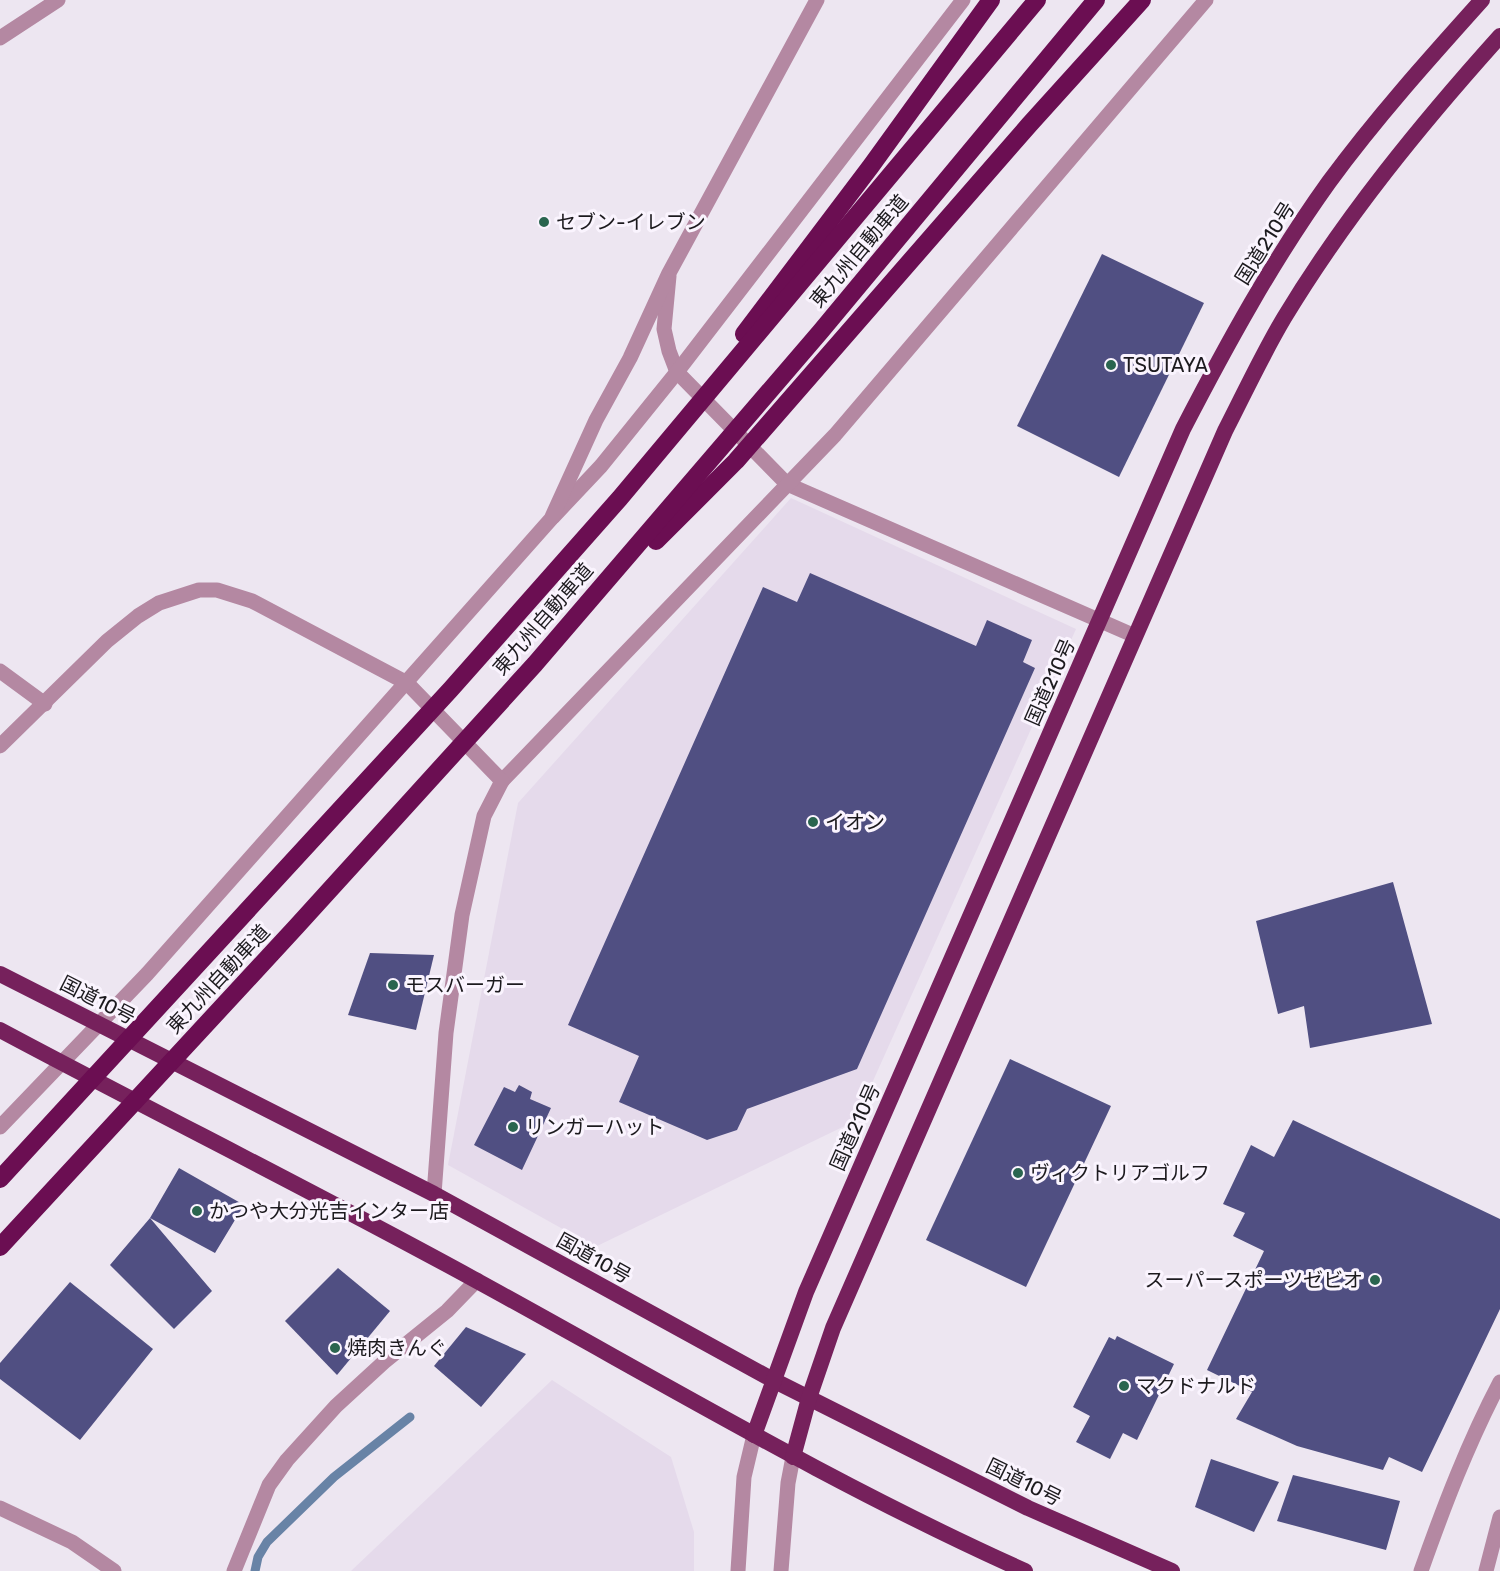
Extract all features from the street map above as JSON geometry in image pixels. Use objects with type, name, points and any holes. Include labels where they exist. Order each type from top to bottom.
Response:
[{"type":"highway","points":[[620,498],[871,166],[990,0]]},
{"type":"highway","name":"東九州自動車道","points":[[0,1179],[452,690],[620,498],[1037,0]]},
{"type":"highway","name":"東九州自動車道","points":[[0,1246],[296,927],[535,664],[821,331],[1096,0]]},
{"type":"highway","points":[[535,664],[736,461],[1021,134],[1142,0]]},
{"type":"highway","name":"国道210号","points":[[754,1435],[806,1292],[1183,429],[1213,371],[1290,239],[1330,181],[1378,119],[1482,0]]},
{"type":"highway","points":[[793,1457],[809,1398],[833,1328],[1224,432],[1283,320],[1316,268],[1391,165],[1448,93],[1500,36]]},
{"type":"highway","name":"国道10号","points":[[0,974],[434,1194],[773,1380],[1028,1508],[1172,1571]]},
{"type":"highway","points":[[0,1030],[477,1280],[793,1457],[916,1521],[1025,1571]]},
{"type":"street","points":[[0,38],[58,0]]},
{"type":"street","points":[[551,519],[596,420],[630,358],[669,273],[817,0]]},
{"type":"street","points":[[0,1127],[147,974],[551,519],[602,466],[963,0]]},
{"type":"street","points":[[434,1194],[446,1033],[462,915],[484,816],[502,781],[836,435],[1206,0]]},
{"type":"street","points":[[669,273],[664,329],[676,372],[787,484],[1101,619],[1135,636]]},
{"type":"street","points":[[0,746],[45,704],[107,640],[138,616],[159,603],[199,590],[217,590],[252,601],[407,683],[502,781]]},
{"type":"street","points":[[0,671],[45,704]]},
{"type":"street","points":[[234,1571],[269,1485],[287,1460],[336,1406],[384,1362],[447,1311],[477,1280]]},
{"type":"street","points":[[1420,1571],[1442,1510],[1481,1417],[1499,1386]]},
{"type":"street","points":[[738,1571],[744,1477],[754,1435]]},
{"type":"street","points":[[781,1571],[793,1457]]},
{"type":"street","points":[[0,1508],[72,1542],[114,1571]]},
{"type":"street","points":[[1486,1571],[1500,1517]]},
{"type":"shaded area","points":[[791,498],[1076,629],[855,1121],[595,1247],[448,1165],[518,803]]},
{"type":"shaded area","points":[[552,1380],[671,1457],[694,1532],[694,1571],[351,1571]]},
{"type":"building","name":"TSUTAYA","points":[[1102,254],[1204,303],[1119,477],[1017,426]]},
{"type":"building","name":"イオン","points":[[810,573],[976,646],[987,620],[1032,640],[1023,662],[1035,668],[857,1069],[747,1109],[737,1130],[707,1140],[619,1102],[639,1056],[568,1025],[763,587],[797,602]]},
{"type":"building","points":[[1393,882],[1432,1024],[1310,1048],[1304,1006],[1278,1014],[1256,921]]},
{"type":"building","name":"モスバーガー","points":[[370,953],[434,955],[416,1030],[348,1015]]},
{"type":"building","name":"ヴィクトリアゴルフ","points":[[1010,1059],[1111,1106],[1026,1287],[926,1240]]},
{"type":"building","name":"リンガーハット","points":[[519,1085],[532,1092],[530,1099],[551,1108],[522,1170],[474,1145],[504,1087],[515,1092]]},
{"type":"building","name":"スーパースポーツゼビオ","points":[[1293,1120],[1500,1219],[1500,1309],[1422,1472],[1389,1457],[1383,1470],[1297,1446],[1236,1419],[1252,1392],[1207,1370],[1264,1251],[1233,1236],[1245,1213],[1223,1204],[1251,1145],[1274,1157]]},
{"type":"building","name":"かつや大分光吉インター店","points":[[179,1168],[244,1205],[215,1253],[150,1218]]},
{"type":"building","points":[[150,1218],[212,1291],[174,1329],[110,1265]]},
{"type":"building","name":"焼肉きんぐ","points":[[338,1268],[390,1311],[337,1375],[285,1321]]},
{"type":"building","points":[[70,1282],[153,1349],[80,1440],[0,1379],[0,1363]]},
{"type":"building","points":[[466,1327],[526,1354],[481,1407],[434,1366]]},
{"type":"building","name":"マクドナルド","points":[[1117,1336],[1174,1364],[1137,1440],[1123,1433],[1110,1459],[1076,1442],[1090,1416],[1073,1407],[1109,1337],[1115,1340]]},
{"type":"building","points":[[1211,1459],[1279,1482],[1254,1532],[1195,1507]]},
{"type":"building","points":[[1293,1475],[1400,1501],[1386,1550],[1277,1521]]},
{"type":"waterway","points":[[255,1571],[258,1557],[267,1542],[334,1477],[410,1417]]},
{"type":"place","name":"セブン-イレブン","points":[[544,222]]},
{"type":"place","name":"TSUTAYA","points":[[1111,365]]},
{"type":"place","name":"イオン","points":[[813,822]]},
{"type":"place","name":"モスバーガー","points":[[393,985]]},
{"type":"place","name":"リンガーハット","points":[[513,1127]]},
{"type":"place","name":"ヴィクトリアゴルフ","points":[[1018,1173]]},
{"type":"place","name":"かつや大分光吉インター店","points":[[197,1211]]},
{"type":"place","name":"スーパースポーツゼビオ","points":[[1375,1280]]},
{"type":"place","name":"焼肉きんぐ","points":[[335,1348]]},
{"type":"place","name":"マクドナルド","points":[[1124,1386]]}]
